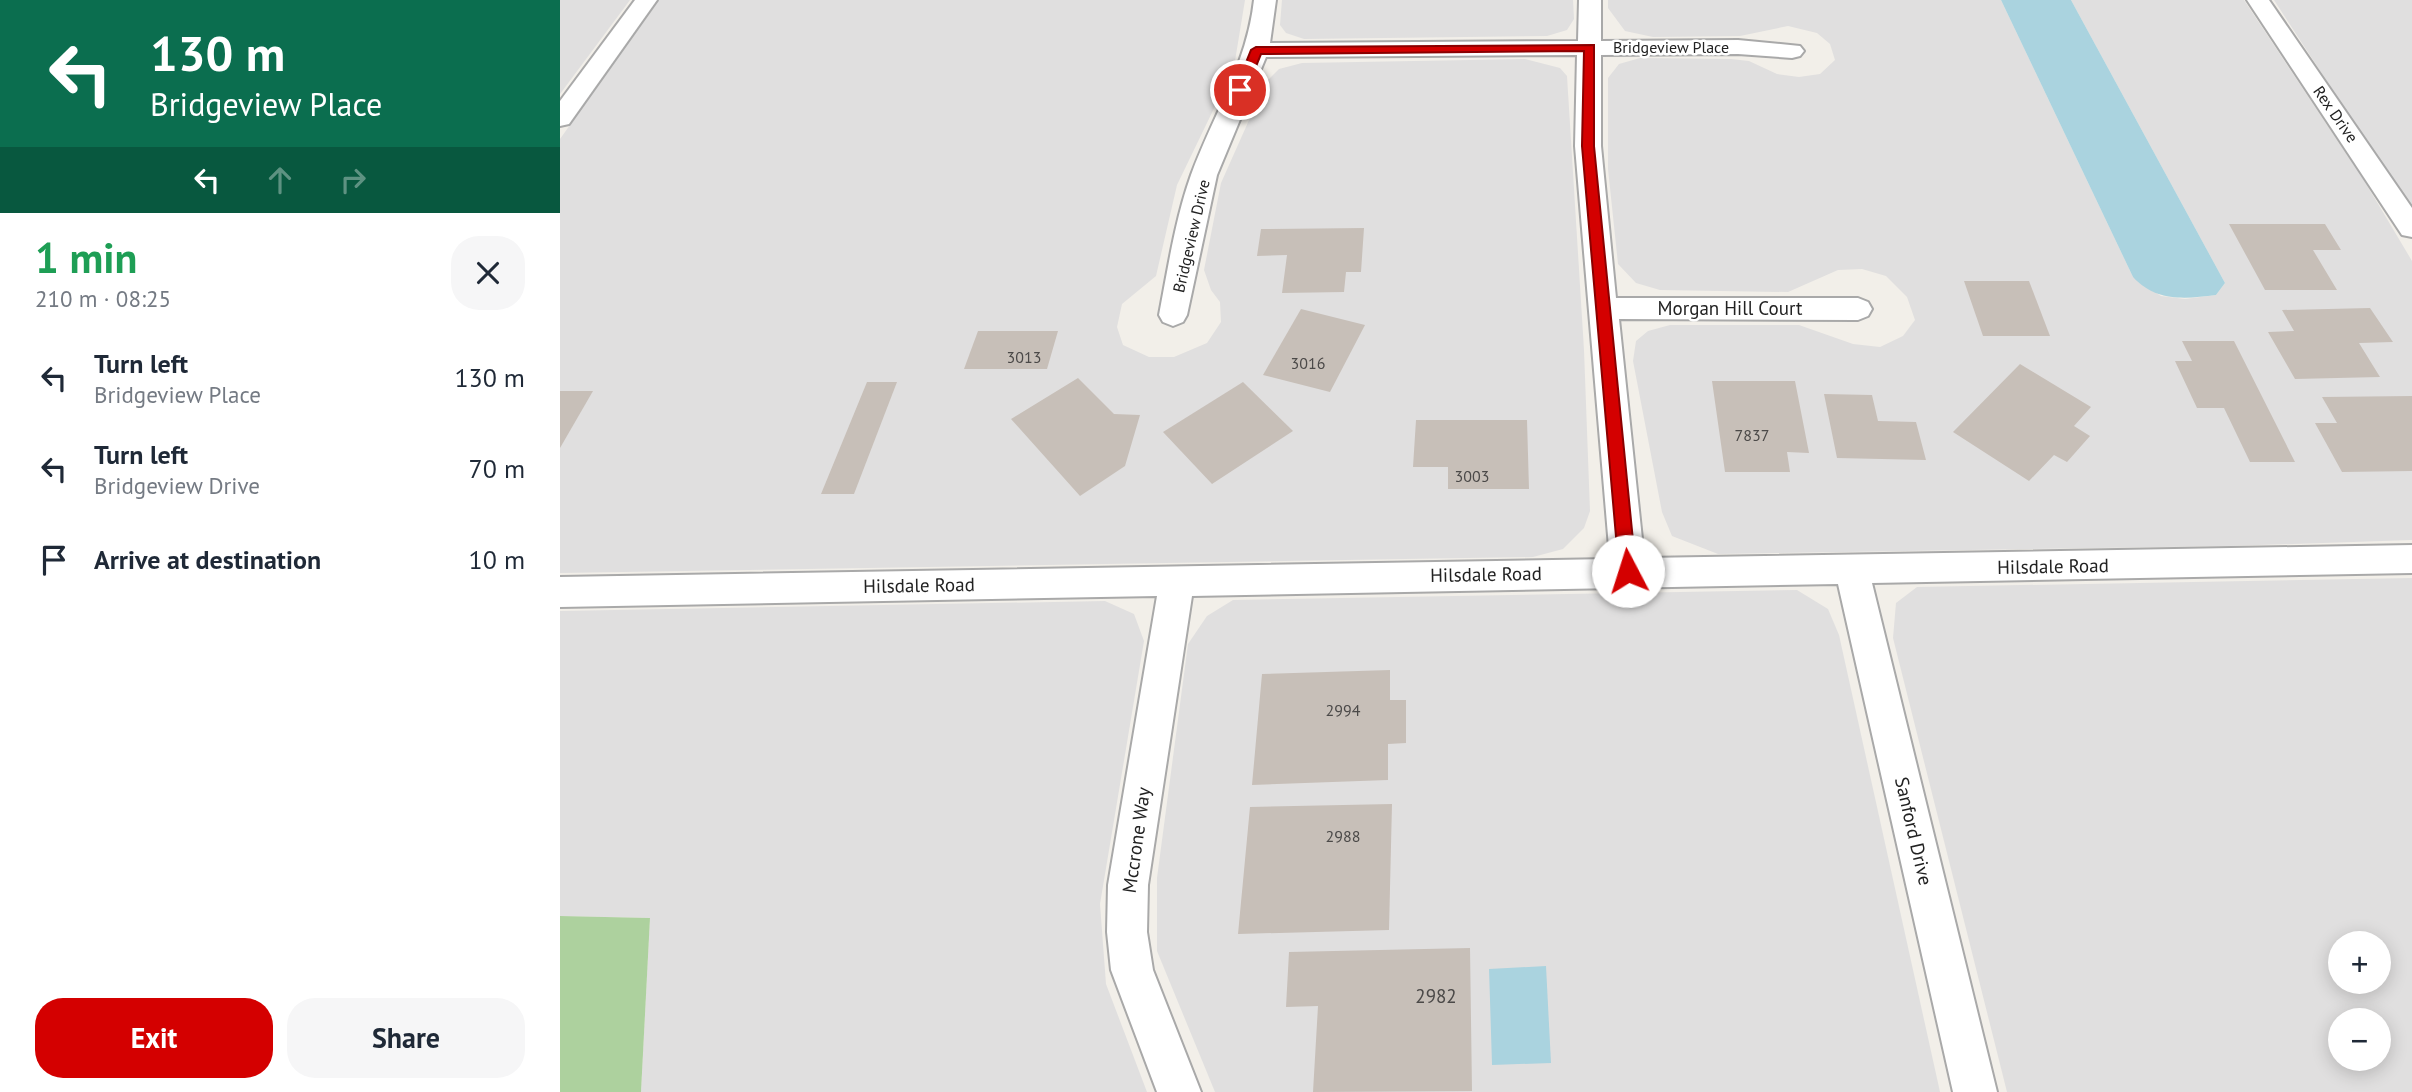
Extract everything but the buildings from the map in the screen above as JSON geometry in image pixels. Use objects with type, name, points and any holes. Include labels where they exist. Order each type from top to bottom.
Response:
[{"type":"street","points":[[560,118],[646,0]]},
{"type":"street","name":"Bridgeview Drive","points":[[1173,316],[1190,224],[1204,176],[1256,50],[1265,0]]},
{"type":"street","points":[[1590,0],[1588,146],[1628,571]]},
{"type":"street","name":"Rex Drive","points":[[2258,0],[2412,228]]},
{"type":"street","name":"Bridgeview Place","points":[[1256,50],[1738,47],[1792,51]]},
{"type":"street","name":"Morgan Hill Court","points":[[1602,308],[1858,309]]},
{"type":"street","name":"Hilsdale Road","points":[[560,592],[2412,559]]},
{"type":"street","name":"Sanford Drive","points":[[1852,570],[1975,1092]]},
{"type":"street","name":"Mccrone Way","points":[[1177,581],[1128,886],[1127,932],[1132,970],[1179,1092]]},
{"type":"shaded area","points":[[560,0],[630,0],[560,94]]},
{"type":"shaded area","points":[[659,0],[1245,0],[1234,67],[1177,185],[1156,276],[1122,304],[1117,327],[1123,345],[1149,357],[1174,357],[1207,343],[1221,322],[1220,302],[1211,290],[1204,270],[1221,183],[1266,82],[1279,69],[1302,63],[1525,59],[1560,68],[1567,76],[1584,350],[1590,511],[1584,528],[1563,549],[1533,557],[560,573],[560,139]]},
{"type":"shaded area","points":[[1282,0],[1573,0],[1574,19],[1567,30],[1547,36],[1304,39],[1286,33],[1280,25]]},
{"type":"shaded area","points":[[1608,0],[2001,0],[2133,277],[2161,296],[2185,299],[2216,295],[2225,283],[2071,0],[2244,0],[2365,182],[2412,261],[2412,540],[2229,546],[1718,554],[1672,536],[1662,512],[1633,361],[1636,341],[1648,331],[1670,325],[1799,325],[1853,344],[1880,347],[1903,336],[1915,320],[1907,297],[1886,276],[1862,269],[1838,270],[1788,292],[1660,290],[1636,283],[1618,264],[1608,169],[1608,78],[1619,64],[1640,58],[1731,59],[1749,61],[1777,74],[1799,77],[1820,74],[1835,60],[1830,44],[1817,33],[1788,26],[1740,36],[1653,37],[1625,31],[1608,8]]},
{"type":"shaded area","points":[[2274,0],[2412,0],[2412,212]]},
{"type":"shaded area","points":[[2412,578],[2412,1092],[2007,1092],[1893,638],[1896,603],[1917,587]]},
{"type":"shaded area","points":[[1797,590],[1828,609],[1839,635],[1940,1092],[1215,1092],[1157,951],[1157,878],[1188,644],[1207,616],[1233,600]]},
{"type":"shaded area","points":[[1105,601],[1134,614],[1144,641],[1100,904],[1106,984],[1147,1092],[641,1092],[650,918],[560,916],[560,611]]},
{"type":"green space","points":[[560,916],[650,918],[641,1092],[560,1092]]},
{"type":"water","points":[[2001,0],[2071,0],[2225,283],[2216,295],[2182,298],[2161,295],[2133,277]]},
{"type":"water","points":[[1546,966],[1551,1063],[1492,1065],[1489,969]]},
{"type":"route","points":[[1240,90],[1250,71],[1256,50],[1590,47],[1588,146],[1628,571]]}]
